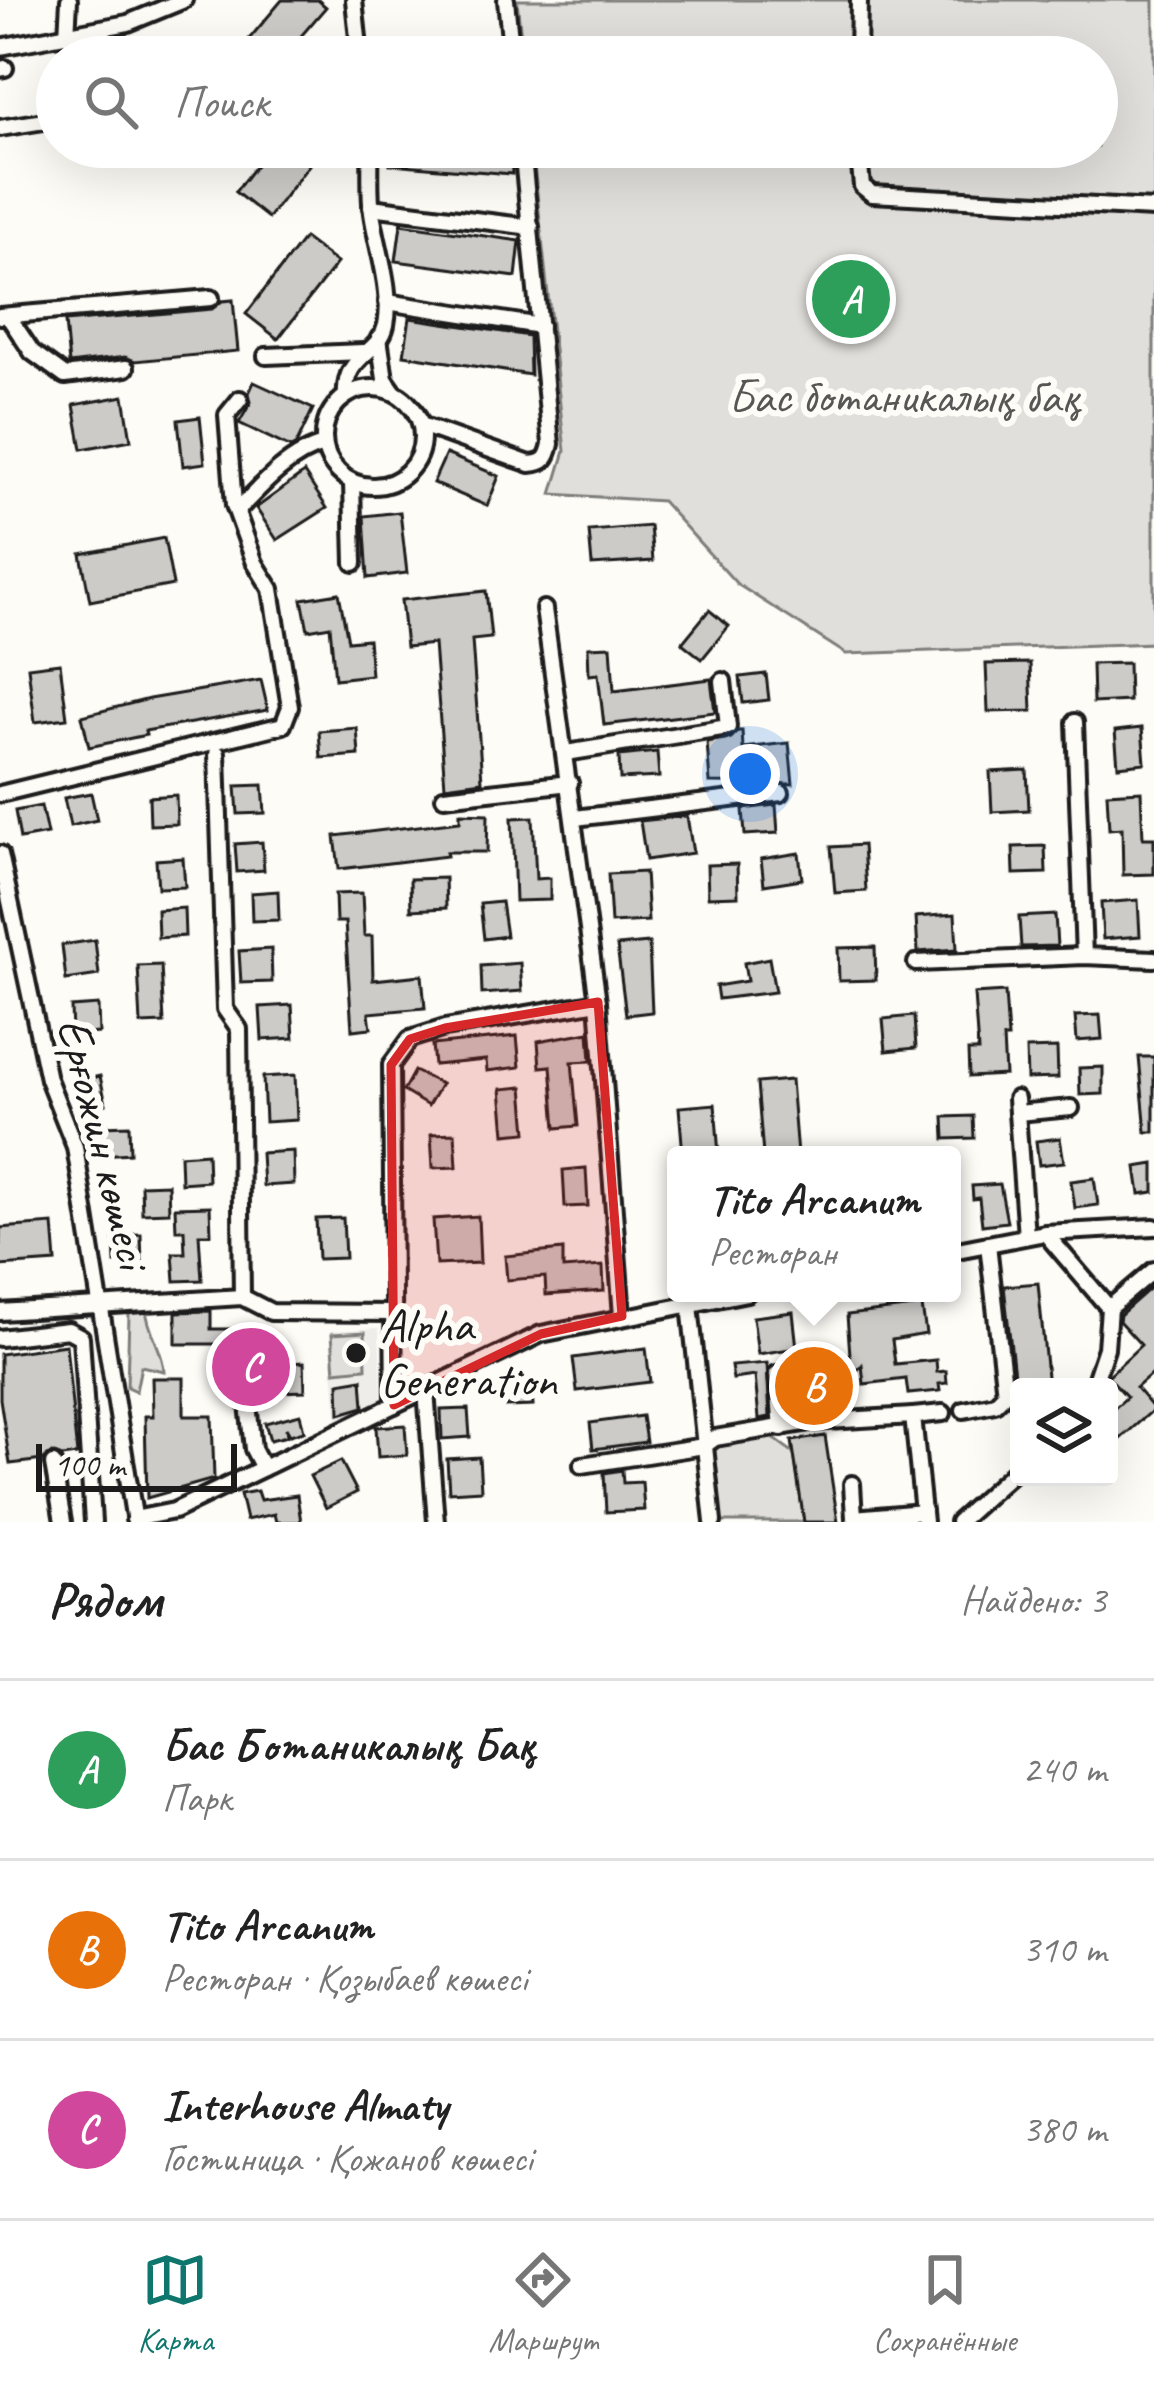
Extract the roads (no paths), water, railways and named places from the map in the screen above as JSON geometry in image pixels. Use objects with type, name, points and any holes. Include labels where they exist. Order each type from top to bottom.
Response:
[{"type":"street","points":[[69,0],[68,36],[128,23],[184,0]]},
{"type":"street","points":[[354,0],[358,36]]},
{"type":"street","points":[[506,0],[510,36]]},
{"type":"street","points":[[858,36],[859,0]]},
{"type":"street","points":[[0,47],[36,41]]},
{"type":"street","points":[[0,128],[36,122]]},
{"type":"street","points":[[346,396],[345,382],[363,352],[386,330],[387,302],[371,207],[370,168]]},
{"type":"street","points":[[421,425],[530,464],[548,457],[551,444],[524,168]]},
{"type":"street","points":[[860,168],[862,186],[872,194],[1154,209]]},
{"type":"street","points":[[371,207],[531,226]]},
{"type":"street","points":[[4,316],[211,298]]},
{"type":"street","points":[[387,302],[540,326]]},
{"type":"street","points":[[4,316],[32,352],[65,376],[125,368]]},
{"type":"street","points":[[379,338],[385,379],[412,406],[421,425],[419,456],[402,477],[376,486],[352,482],[338,472],[324,445],[328,417],[346,396],[370,388],[394,392]]},
{"type":"street","points":[[266,356],[363,352]]},
{"type":"street","points":[[0,794],[283,725],[290,707],[272,589],[255,563],[236,512],[227,415],[241,399]]},
{"type":"street","points":[[236,512],[260,486],[310,448],[324,445]]},
{"type":"street","points":[[352,482],[354,562]]},
{"type":"street","points":[[544,609],[598,1002],[622,1316]]},
{"type":"street","points":[[566,753],[728,727],[723,681]]},
{"type":"street","points":[[1075,722],[1084,956]]},
{"type":"street","points":[[217,753],[225,1010],[239,1029],[242,1297]]},
{"type":"street","points":[[444,797],[570,783]]},
{"type":"street","points":[[574,818],[781,793]]},
{"type":"street","name":"Ерғожин көшесі","points":[[0,854],[48,1079],[75,1147],[135,1520]]},
{"type":"street","points":[[916,963],[1084,956],[1154,959]]},
{"type":"street","points":[[394,1405],[392,1064],[410,1039],[445,1028],[598,1002]]},
{"type":"street","points":[[1026,1236],[1016,1106],[1071,1108]]},
{"type":"street","points":[[961,1249],[1045,1233],[1154,1227]]},
{"type":"street","points":[[1045,1233],[1109,1308],[1106,1348],[1096,1378]]},
{"type":"street","points":[[964,1410],[995,1404],[1005,1394],[988,1244]]},
{"type":"street","points":[[1109,1308],[1154,1270]]},
{"type":"street","points":[[0,1312],[242,1297],[271,1312],[392,1313]]},
{"type":"street","points":[[135,1520],[174,1511],[541,1334],[704,1302]]},
{"type":"street","points":[[690,1305],[712,1522]]},
{"type":"street","points":[[0,1338],[68,1330],[81,1336],[93,1522]]},
{"type":"street","points":[[776,1374],[782,1428]]},
{"type":"street","points":[[426,1390],[436,1522]]},
{"type":"street","points":[[247,1395],[253,1449],[263,1468]]},
{"type":"street","points":[[582,1466],[810,1422],[943,1413]]},
{"type":"street","points":[[851,1484],[854,1518],[923,1517],[913,1415]]},
{"type":"street","points":[[52,1464],[63,1522]]},
{"type":"street","points":[[958,1522],[1010,1475]]},
{"type":"place","name":"Бас Ботаникалық Бақ","points":[[851,299]]},
{"type":"place","name":"Alpha Generation","points":[[356,1353]]},
{"type":"place","name":"Interhouse Almaty","points":[[251,1367]]},
{"type":"place","name":"Tito Arcanum","points":[[814,1386]]},
{"type":"park label","name":"Бас ботаникалық бақ","points":[[904,396]]}]
